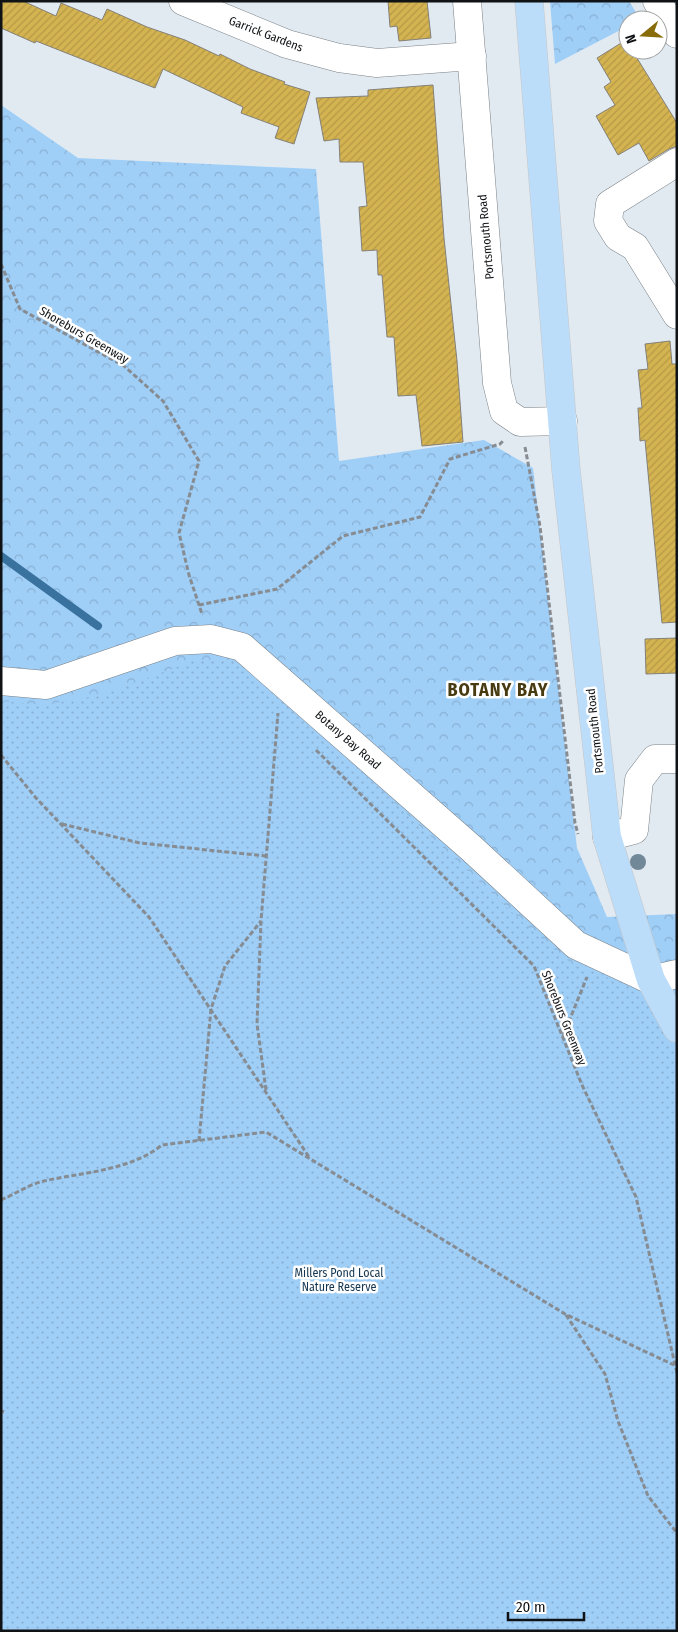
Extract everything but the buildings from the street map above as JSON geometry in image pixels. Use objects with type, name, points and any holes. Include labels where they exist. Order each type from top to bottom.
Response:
[{"type":"main road","name":"Portsmouth Road","points":[[529,1],[566,470],[607,837],[651,980],[677,1028]]},
{"type":"street","name":"Garrick Gardens","points":[[183,1],[287,44],[339,58],[377,63],[472,56]]},
{"type":"street","name":"Portsmouth Road","points":[[467,1],[497,383],[504,411],[520,422]]},
{"type":"street","points":[[656,1],[677,34]]},
{"type":"street","points":[[677,162],[610,204],[608,221],[618,237],[634,247],[677,315]]},
{"type":"street","points":[[520,422],[563,421]]},
{"type":"street","name":"Botany Bay Road","points":[[1,681],[46,685],[175,641],[210,639],[242,648],[471,848],[576,945],[651,980]]},
{"type":"street","points":[[607,837],[634,830],[639,780],[655,759],[677,759]]},
{"type":"street","points":[[651,980],[677,974]]},
{"type":"path","name":"Shoreburs Greenway","points":[[1,264],[20,309],[124,366],[163,401],[200,461],[179,533],[189,575],[210,639]]},
{"type":"path","points":[[199,605],[277,589],[343,536],[420,517],[450,458],[500,444],[520,422]]},
{"type":"path","points":[[267,1093],[257,1024],[261,921],[278,712],[285,719]]},
{"type":"path","name":"Shoreburs Greenway","points":[[313,747],[534,966],[582,1085],[636,1197],[677,1373]]},
{"type":"path","points":[[1,754],[36,798],[149,916],[311,1159]]},
{"type":"path","points":[[61,824],[140,843],[266,856]]},
{"type":"path","points":[[199,1140],[211,1010],[225,966],[261,921]]},
{"type":"path","points":[[562,1037],[590,970]]},
{"type":"path","points":[[1,1200],[42,1181],[74,1177],[120,1166],[149,1156],[162,1145],[266,1132],[565,1314],[675,1366]]},
{"type":"path","points":[[565,1314],[605,1374],[618,1421],[648,1496],[677,1533]]},
{"type":"green space","points":[[550,1],[629,1],[634,10],[618,10],[618,31],[555,64]]},
{"type":"green space","points":[[1,105],[78,158],[316,169],[339,461],[484,440],[533,468],[577,848],[607,917],[677,914],[677,1219],[1,727]]},
{"type":"green space","name":"Millers Pond Local Nature Reserve","points":[[196,660],[233,660],[285,700],[529,928],[570,962],[643,992],[677,1055],[677,1631],[1,1631],[1,701],[43,705],[101,695]]},
{"type":"waterway","points":[[1,556],[98,626]]},
{"type":"district","name":"BOTANY BAY","points":[[498,690]]}]
